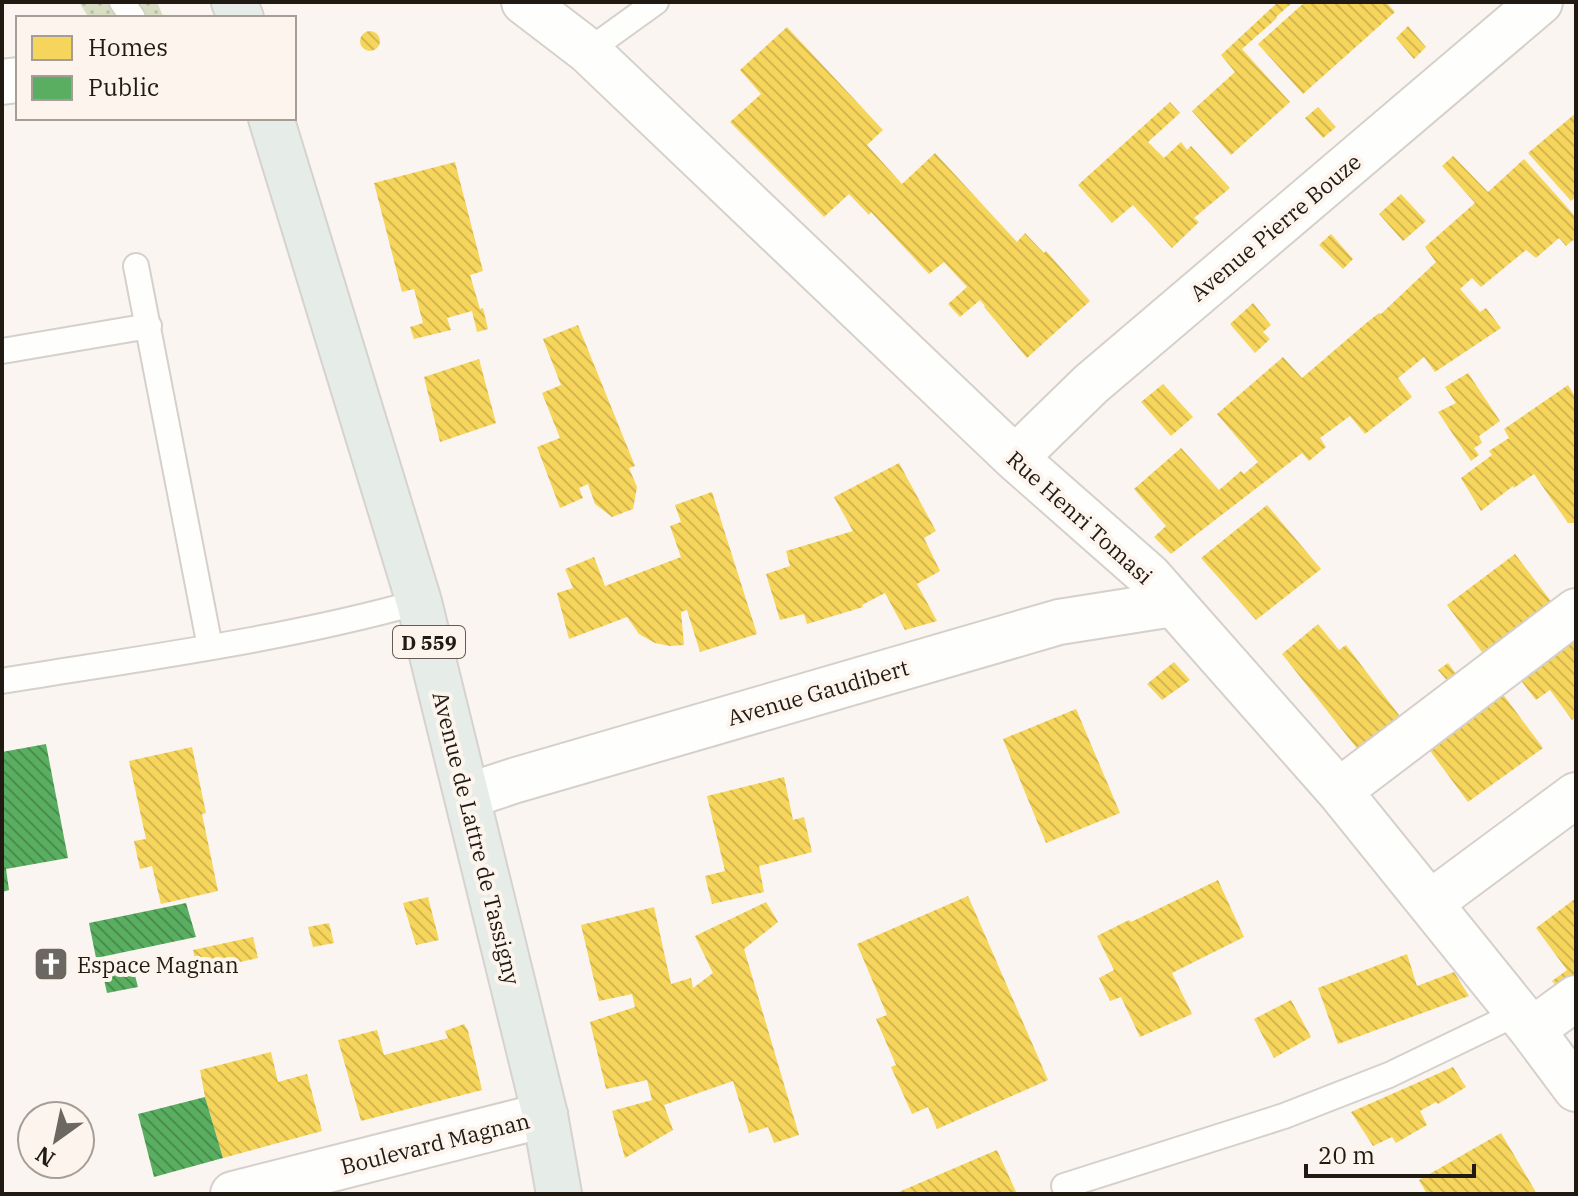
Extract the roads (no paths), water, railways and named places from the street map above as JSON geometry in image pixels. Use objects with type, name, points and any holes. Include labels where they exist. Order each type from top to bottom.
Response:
[{"type":"main road","name":"Avenue de Lattre de Tassigny","points":[[272,120],[419,602],[545,1115],[559,1194]]},
{"type":"street","name":"Rue Henri Tomasi","points":[[524,2],[588,51],[1015,458],[1149,576],[1339,791],[1576,1089]]},
{"type":"street","name":"Avenue Pierre Bouze","points":[[1015,458],[1091,384],[1540,2]]},
{"type":"street","name":"Avenue Gaudibert","points":[[468,796],[1059,622],[1173,604]]},
{"type":"street","points":[[1339,791],[1576,611]]},
{"type":"street","points":[[1430,903],[1576,795]]},
{"type":"street","points":[[1525,1022],[1576,998]]},
{"type":"street","name":"Boulevard Magnan","points":[[233,1194],[545,1115]]},
{"type":"lane","points":[[219,2],[237,16]]},
{"type":"lane","points":[[588,51],[656,2]]},
{"type":"lane","points":[[136,266],[210,647]]},
{"type":"lane","points":[[2,351],[149,326]]},
{"type":"lane","points":[[2,681],[261,639],[419,602]]},
{"type":"lane","points":[[1064,1186],[1284,1116],[1525,1022]]},
{"type":"place","name":"Espace Magnan","points":[[51,964]]}]
